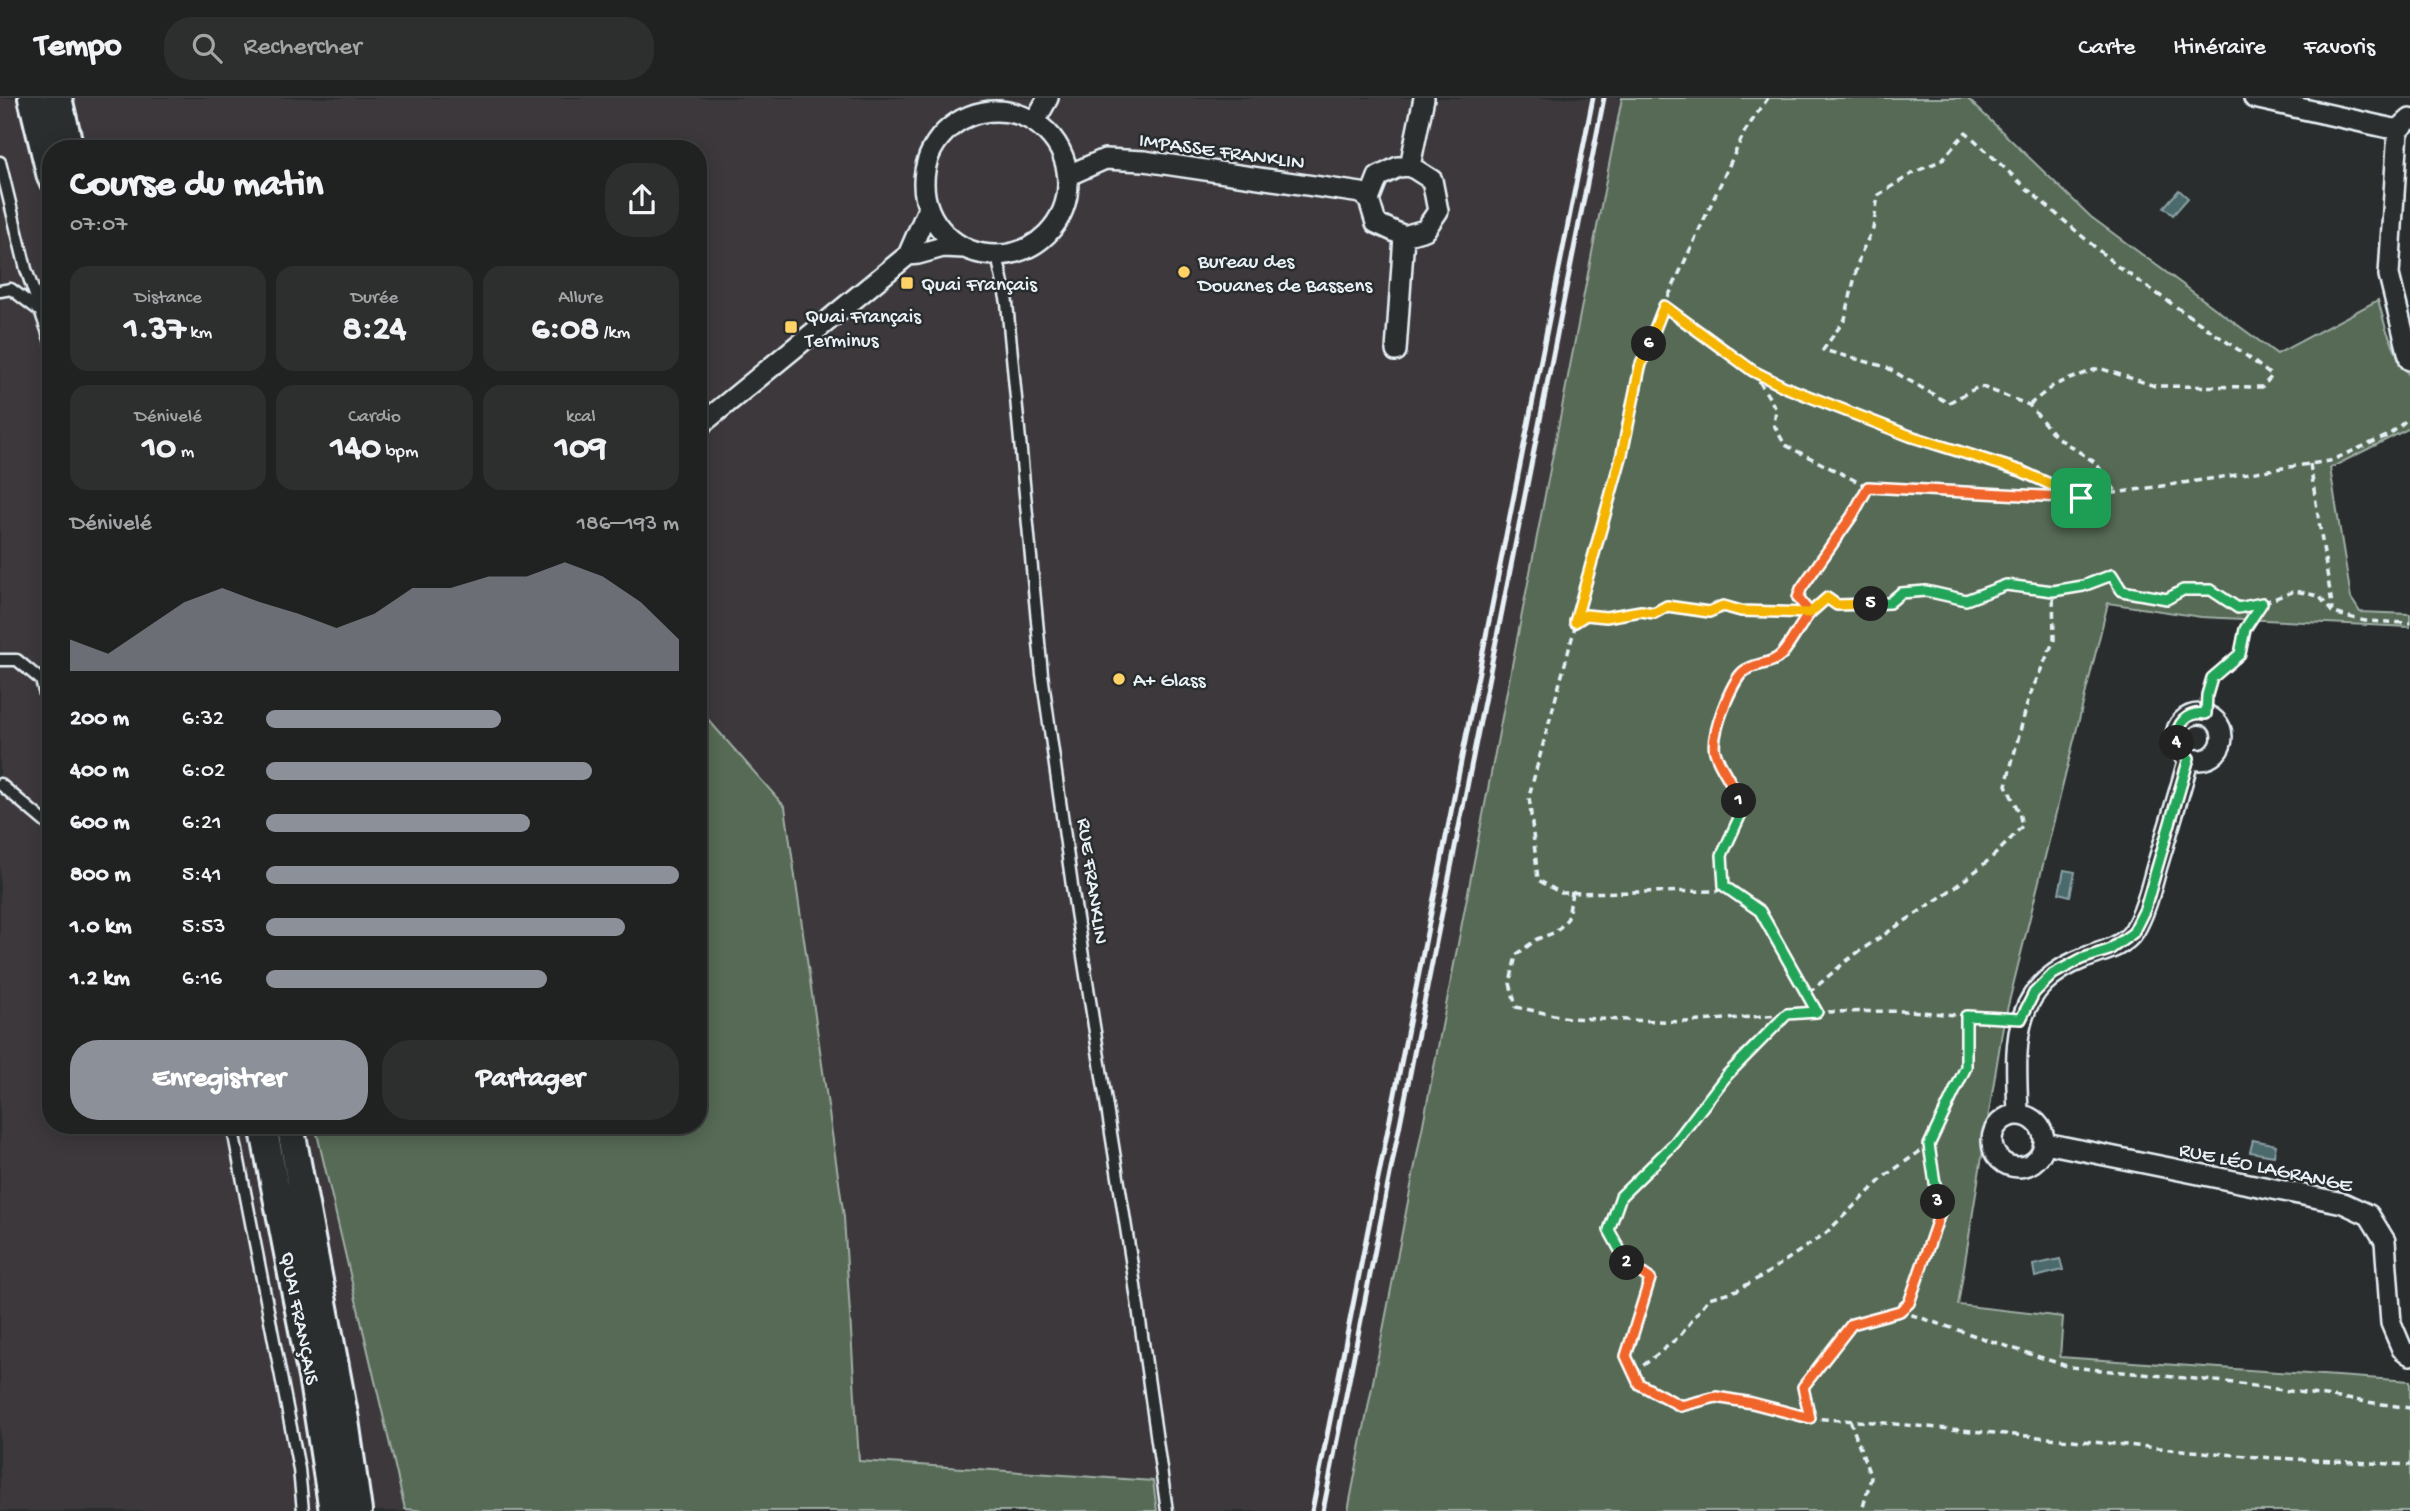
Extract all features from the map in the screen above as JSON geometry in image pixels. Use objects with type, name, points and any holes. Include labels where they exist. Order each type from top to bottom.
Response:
[{"type":"main road","points":[[32,98],[42,140]]},
{"type":"main road","points":[[58,98],[68,140]]},
{"type":"main road","name":"QUAI FRANÇAIS","points":[[265,1134],[313,1382],[333,1511]]},
{"type":"main road","name":"QUAI FRANÇAIS","points":[[292,1134],[345,1420],[358,1511]]},
{"type":"street","points":[[1035,121],[1048,98]]},
{"type":"street","points":[[1410,166],[1424,98]]},
{"type":"street","points":[[2254,98],[2404,124],[2389,275],[2410,360]]},
{"type":"street","points":[[908,255],[943,247],[997,255],[1021,251],[1042,239],[1058,222],[1067,199],[1069,175],[1063,154],[1051,136],[1035,121],[1014,113],[991,111],[970,116],[950,127],[935,144],[926,164],[924,186],[928,209],[949,238],[964,248]]},
{"type":"street","name":"IMPASSE FRANKLIN","points":[[1069,175],[1105,159],[1144,161],[1361,193],[1369,200]]},
{"type":"street","points":[[1410,166],[1432,180],[1438,211],[1424,230],[1404,236],[1376,223],[1369,200],[1378,177],[1398,167],[1410,166]]},
{"type":"street","points":[[707,420],[908,255],[928,209]]},
{"type":"street","points":[[1396,351],[1404,236]]},
{"type":"street","points":[[2192,714],[2206,714],[2219,723],[2222,730],[2221,745],[2218,752],[2204,760],[2189,758],[2176,742],[2177,728],[2192,714]]},
{"type":"street","points":[[2018,1115],[2016,1044],[2021,1019],[2034,993],[2053,974],[2081,959],[2109,950],[2133,933],[2145,909],[2189,758]]},
{"type":"street","points":[[2018,1115],[2034,1120],[2044,1135],[2045,1143],[2043,1152],[2031,1164],[2014,1167],[1999,1159],[1992,1143],[1996,1127],[2010,1116],[2018,1115]]},
{"type":"street","name":"RUE LÉO LAGRANGE","points":[[2045,1143],[2343,1203],[2369,1215],[2385,1241],[2391,1323],[2402,1349],[2410,1355]]},
{"type":"lane","points":[[0,162],[26,269],[42,314]]},
{"type":"lane","name":"RUE FRANKLIN","points":[[997,255],[1007,303],[1044,688],[1167,1511]]},
{"type":"lane","points":[[0,291],[11,289],[41,311]]},
{"type":"lane","points":[[0,660],[17,660],[42,683]]},
{"type":"lane","points":[[0,784],[42,819]]},
{"type":"lane","points":[[234,1134],[294,1444],[303,1511]]},
{"type":"path","points":[[1724,886],[1717,891],[1561,893],[1538,880],[1529,796],[1622,454],[1640,367],[1664,306],[1745,131],[1768,98]]},
{"type":"path","points":[[2029,405],[2054,385],[2099,368],[2155,386],[2262,387],[2273,376],[2117,266],[1965,132],[1942,160],[1915,172],[1878,195],[1874,229],[1860,255],[1845,318],[1823,350],[1886,367],[1948,403],[1980,386],[2029,405],[2055,436],[2096,463],[2117,493]]},
{"type":"path","points":[[1664,306],[1753,371],[1785,387],[1910,436],[2021,471],[2081,498]]},
{"type":"path","points":[[1753,371],[1776,409],[1774,425],[1785,445],[1868,487],[2081,498],[2330,461],[2389,435],[2410,417]]},
{"type":"path","points":[[2310,464],[2333,613]]},
{"type":"path","points":[[1810,613],[1798,598],[1801,589],[1852,516],[1868,487]]},
{"type":"path","points":[[1724,886],[1722,855],[1740,816],[1734,786],[1715,751],[1714,736],[1725,702],[1744,671],[1755,665],[1768,664],[1780,656],[1810,613],[1827,598],[1837,605],[1889,603],[1901,593],[1926,591],[1966,600],[2006,585],[2053,591],[2083,586],[2112,575],[2122,591],[2167,599],[2183,590],[2211,590],[2238,608],[2295,591],[2319,596],[2333,613],[2365,621],[2410,623]]},
{"type":"path","points":[[1807,994],[1855,955],[1944,896],[1992,859],[2022,826],[2020,812],[2006,785],[2029,697],[2054,640],[2053,591]]},
{"type":"path","points":[[2206,714],[2207,695],[2212,678],[2240,654],[2245,629],[2262,603]]},
{"type":"path","points":[[1576,620],[1586,615],[1606,617],[1641,611],[1654,613],[1667,606],[1709,612],[1723,606],[1741,611],[1810,613]]},
{"type":"path","points":[[1724,886],[1760,911],[1817,1012]]},
{"type":"path","points":[[1572,892],[1568,918],[1556,932],[1537,939],[1516,955],[1510,984],[1516,1007],[1568,1018],[1674,1022],[1817,1012],[1910,1011],[2021,1019]]},
{"type":"path","points":[[1787,1014],[1727,1075],[1674,1144],[1621,1196],[1609,1230],[1626,1262],[1650,1279],[1626,1356],[1639,1384],[1681,1406],[1716,1397],[1810,1418],[2258,1457],[2410,1465]]},
{"type":"path","points":[[1634,1373],[1680,1336],[1709,1298],[1737,1290],[1766,1274],[1826,1233],[1885,1176],[1929,1145],[1966,1067],[1966,1016]]},
{"type":"path","points":[[1810,1418],[1803,1387],[1852,1324],[1900,1311],[1909,1303],[1940,1213],[1929,1145]]},
{"type":"path","points":[[1900,1311],[2070,1367],[2226,1382],[2410,1408]]},
{"type":"path","points":[[1850,1420],[1871,1478],[1862,1511]]},
{"type":"shaded area","points":[[0,98],[1622,98],[1348,1511],[1157,1511],[1152,1481],[859,1461],[844,1217],[785,807],[707,718],[707,140],[42,140],[42,1134],[317,1134],[405,1509],[426,1511],[0,1511]]},
{"type":"green space","points":[[1622,98],[1967,98],[2091,217],[2277,354],[2378,300],[2386,329],[2410,377],[2410,428],[2330,468],[2351,598],[2360,612],[2410,614],[2410,627],[2201,617],[2108,603],[2003,1026],[1958,1305],[2063,1317],[2060,1357],[2410,1381],[2410,1511],[1348,1511]]},
{"type":"green space","points":[[707,718],[785,807],[844,1217],[859,1461],[1153,1481],[1157,1511],[405,1509],[317,1134],[707,1134]]},
{"type":"water","points":[[2179,190],[2188,198],[2173,215],[2164,207]]},
{"type":"water","points":[[2064,870],[2075,872],[2070,896],[2059,893]]},
{"type":"water","points":[[2253,1140],[2276,1145],[2274,1156],[2250,1152]]},
{"type":"water","points":[[2060,1259],[2063,1270],[2035,1277],[2033,1265]]},
{"type":"railway","points":[[1312,1511],[1593,98]]},
{"type":"railway","points":[[1323,1511],[1604,98]]},
{"type":"place","name":"Bureau des Douanes de Bassens","points":[[1184,272]]},
{"type":"place","name":"Quai Français","points":[[907,283]]},
{"type":"place","name":"Quai Français Terminus","points":[[791,327]]},
{"type":"place","name":"A+ Glass","points":[[1119,679]]},
{"type":"route","points":[[2081,498],[1868,487],[1852,516],[1801,589],[1798,598],[1810,613],[1791,642],[1780,656],[1768,664],[1755,665],[1744,671],[1725,702],[1714,736],[1715,751],[1734,786],[1740,816],[1722,855],[1724,886],[1760,911],[1817,1012],[1787,1014],[1727,1075],[1674,1144],[1621,1196],[1609,1230],[1626,1262],[1650,1279],[1626,1356],[1639,1384],[1681,1406],[1716,1397],[1810,1418],[1803,1387],[1852,1324],[1900,1311],[1909,1303],[1940,1213],[1929,1145],[1966,1067],[1966,1016],[2021,1019],[2034,993],[2053,974],[2081,959],[2109,950],[2133,933],[2145,909],[2189,758],[2183,754],[2176,742],[2177,728],[2192,714],[2206,714],[2207,695],[2212,678],[2240,654],[2245,629],[2262,603],[2238,608],[2211,590],[2183,590],[2167,599],[2122,591],[2112,575],[2083,586],[2053,591],[2006,585],[1966,600],[1926,591],[1901,593],[1889,603],[1837,605],[1827,598],[1810,613],[1741,611],[1723,606],[1709,612],[1667,606],[1654,613],[1625,612],[1606,617],[1586,615],[1575,622],[1622,454],[1640,367],[1664,306],[1753,371],[1785,387],[1910,436],[2021,471],[2081,498]]}]
